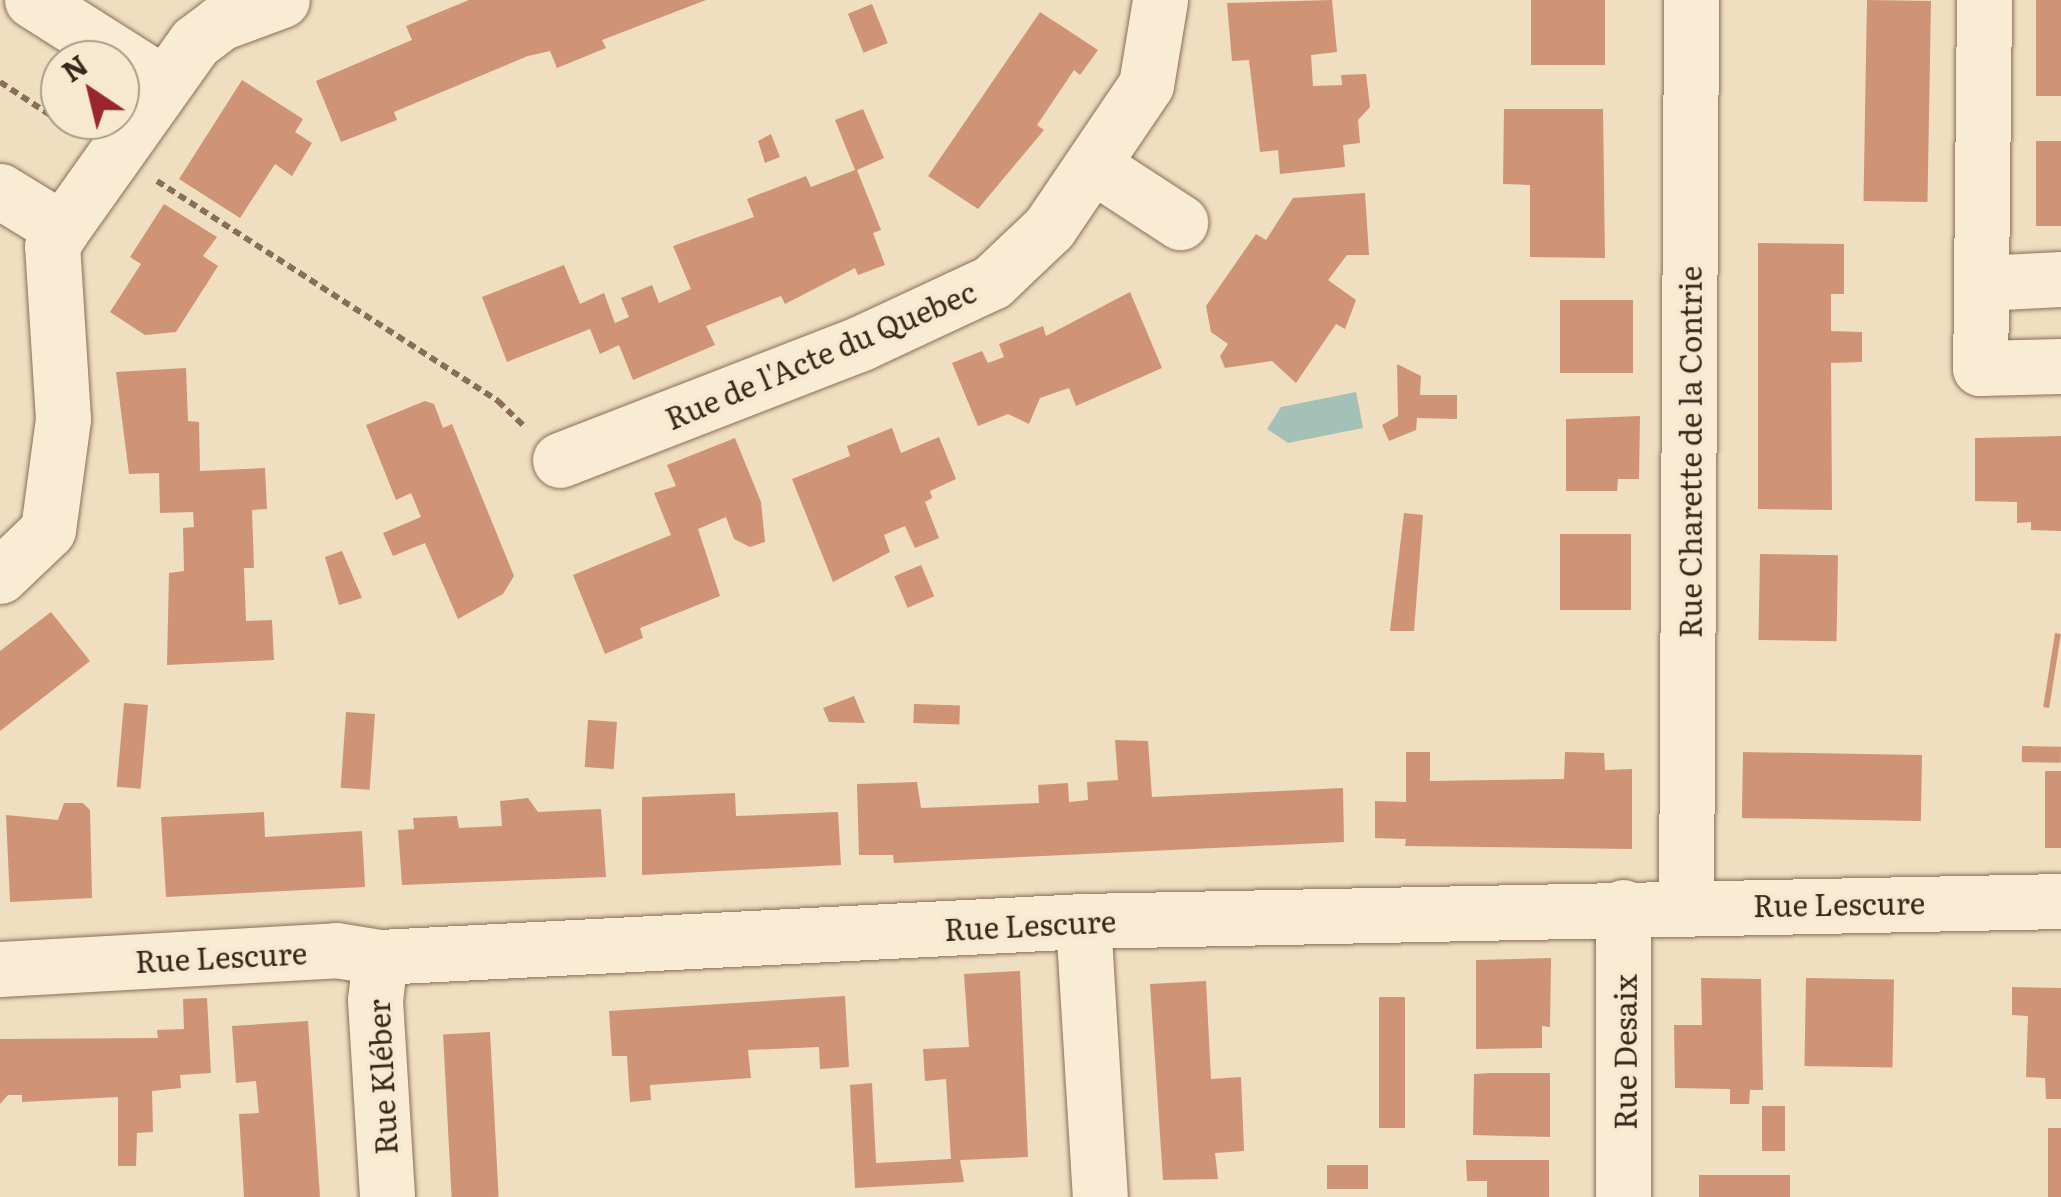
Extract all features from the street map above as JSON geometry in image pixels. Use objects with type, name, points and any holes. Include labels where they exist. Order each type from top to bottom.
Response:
[{"type":"street","points":[[32,0],[179,62]]},
{"type":"street","points":[[0,576],[48,530],[63,419],[52,246],[179,62],[220,23],[282,0]]},
{"type":"street","name":"Rue de l'Acte du Quebec","points":[[560,460],[859,344],[992,282],[1049,228],[1146,85],[1160,0]]},
{"type":"street","name":"Rue Charette de la Contrie","points":[[1686,904],[1691,0]]},
{"type":"street","points":[[1984,0],[1980,368],[2061,366]]},
{"type":"street","points":[[1094,166],[1180,222]]},
{"type":"street","points":[[0,191],[62,230]]},
{"type":"street","points":[[1982,283],[2061,279]]},
{"type":"street","name":"Rue Lescure","points":[[0,969],[336,950],[380,957],[1083,921],[1686,904],[2061,901]]},
{"type":"street","name":"Rue Desaix","points":[[1622,1197],[1623,908]]},
{"type":"street","points":[[1083,921],[1100,1197]]},
{"type":"street","name":"Rue Kléber","points":[[380,957],[375,1000],[387,1197]]},
{"type":"path","points":[[0,82],[498,401],[560,460]]},
{"type":"water","points":[[1356,392],[1363,428],[1288,443],[1267,429],[1281,407]]},
{"type":"building","points":[[469,0],[706,0],[602,40],[606,48],[557,68],[550,51],[528,56],[394,112],[397,120],[341,142],[316,81],[412,40],[406,26]]},
{"type":"building","points":[[1332,0],[1337,52],[1311,55],[1313,86],[1342,85],[1341,75],[1366,74],[1370,107],[1358,120],[1360,143],[1343,145],[1345,167],[1280,174],[1278,150],[1260,152],[1249,60],[1232,61],[1227,3]]},
{"type":"building","points":[[1531,0],[1605,0],[1605,65],[1531,65]]},
{"type":"building","points":[[1867,0],[1931,1],[1927,202],[1863,201]]},
{"type":"building","points":[[2036,0],[2061,0],[2061,96],[2036,96]]},
{"type":"building","points":[[872,4],[888,43],[864,53],[848,14]]},
{"type":"building","points":[[1040,12],[1098,50],[1080,75],[1074,70],[1037,125],[1044,130],[978,209],[928,176]]},
{"type":"building","points":[[242,80],[303,119],[295,132],[312,143],[292,176],[275,164],[240,218],[179,179]]},
{"type":"building","points":[[863,109],[884,158],[857,170],[881,230],[873,233],[885,265],[858,275],[855,268],[785,304],[781,296],[706,326],[715,345],[633,380],[619,345],[600,354],[590,329],[507,362],[482,297],[564,265],[580,304],[604,293],[615,323],[629,317],[621,298],[652,285],[659,303],[691,289],[673,246],[754,217],[747,199],[806,176],[811,187],[855,170],[835,120]]},
{"type":"building","points":[[1504,109],[1603,109],[1605,258],[1530,257],[1530,185],[1503,184]]},
{"type":"building","points":[[771,134],[780,157],[765,163],[758,141]]},
{"type":"building","points":[[2036,141],[2061,141],[2061,226],[2036,226]]},
{"type":"building","points":[[1365,193],[1369,255],[1347,255],[1328,280],[1356,300],[1345,329],[1336,324],[1296,383],[1272,361],[1225,368],[1220,356],[1228,344],[1211,332],[1206,306],[1256,234],[1266,240],[1293,198]]},
{"type":"building","points":[[164,204],[217,237],[203,256],[218,266],[176,332],[145,335],[110,312],[141,264],[130,257]]},
{"type":"building","points":[[1758,243],[1844,244],[1844,294],[1831,294],[1831,331],[1862,332],[1862,362],[1831,363],[1832,510],[1758,509]]},
{"type":"building","points":[[1130,292],[1162,368],[1076,406],[1069,388],[1040,398],[1029,424],[1008,414],[978,426],[952,363],[982,351],[988,363],[1004,357],[999,344],[1043,326],[1046,336]]},
{"type":"building","points":[[1560,300],[1633,300],[1633,373],[1560,373]]},
{"type":"building","points":[[1397,364],[1421,376],[1420,395],[1457,395],[1457,419],[1417,418],[1416,430],[1389,441],[1382,425],[1398,416]]},
{"type":"building","points":[[186,368],[188,421],[199,422],[200,471],[265,468],[267,509],[252,510],[254,568],[244,568],[246,621],[272,620],[274,660],[167,665],[169,573],[184,571],[183,528],[194,527],[193,512],[160,513],[159,473],[129,474],[116,372]]},
{"type":"building","points":[[425,401],[434,404],[443,428],[452,424],[514,576],[503,594],[458,619],[425,543],[393,556],[383,533],[421,517],[411,493],[396,500],[366,425]]},
{"type":"building","points":[[1640,416],[1639,479],[1618,479],[1617,491],[1566,491],[1566,419]]},
{"type":"building","points":[[892,428],[901,453],[939,437],[956,479],[930,491],[932,498],[925,502],[939,538],[915,548],[905,526],[884,535],[890,552],[833,582],[792,479],[850,456],[847,446]]},
{"type":"building","points":[[2061,436],[2061,531],[2031,530],[2031,522],[2017,523],[2017,502],[1975,501],[1975,438]]},
{"type":"building","points":[[735,438],[761,502],[765,542],[750,547],[734,539],[726,517],[698,529],[720,596],[640,628],[643,638],[605,654],[573,575],[671,535],[654,493],[676,486],[667,465]]},
{"type":"building","points":[[1404,513],[1423,515],[1414,631],[1390,631]]},
{"type":"building","points":[[1560,534],[1631,534],[1631,610],[1560,610]]},
{"type":"building","points":[[342,551],[362,598],[339,605],[325,557]]},
{"type":"building","points":[[1760,554],[1838,555],[1836,641],[1758,640]]},
{"type":"building","points":[[921,565],[934,596],[908,608],[894,576]]},
{"type":"building","points":[[51,612],[90,661],[0,731],[0,651]]},
{"type":"building","points":[[2055,633],[2061,634],[2049,708],[2043,707]]},
{"type":"building","points":[[854,696],[865,723],[829,722],[823,708]]},
{"type":"building","points":[[124,703],[148,705],[141,789],[117,787]]},
{"type":"building","points":[[914,704],[960,706],[959,725],[913,723]]},
{"type":"building","points":[[346,712],[375,714],[370,790],[341,788]]},
{"type":"building","points":[[588,720],[617,722],[614,769],[585,767]]},
{"type":"building","points":[[1115,740],[1148,741],[1152,797],[1343,788],[1344,842],[894,863],[893,855],[859,855],[857,784],[917,782],[921,808],[1039,803],[1038,785],[1068,783],[1069,802],[1088,800],[1087,782],[1118,780]]},
{"type":"building","points":[[2022,746],[2061,747],[2061,763],[2022,762]]},
{"type":"building","points":[[1406,752],[1430,752],[1430,781],[1564,779],[1565,752],[1604,753],[1605,770],[1632,769],[1632,849],[1405,846],[1406,839],[1375,838],[1375,801],[1406,802]]},
{"type":"building","points":[[1743,752],[1922,755],[1921,821],[1742,818]]},
{"type":"building","points":[[2045,771],[2061,771],[2061,848],[2045,848]]},
{"type":"building","points":[[735,793],[736,816],[838,812],[841,865],[642,875],[642,797]]},
{"type":"building","points":[[528,798],[538,812],[601,809],[606,877],[402,885],[398,830],[414,829],[413,818],[457,816],[459,828],[502,826],[500,801]]},
{"type":"building","points":[[64,803],[83,803],[90,810],[92,898],[10,902],[6,815],[58,820]]},
{"type":"building","points":[[264,812],[265,837],[362,831],[365,887],[166,897],[161,817]]},
{"type":"building","points":[[1551,958],[1550,1027],[1542,1026],[1542,1048],[1476,1049],[1476,960]]},
{"type":"building","points":[[1020,971],[1028,1157],[960,1160],[964,1182],[855,1188],[850,1085],[872,1083],[876,1163],[951,1159],[946,1079],[925,1081],[923,1049],[969,1047],[964,974]]},
{"type":"building","points":[[1701,978],[1761,979],[1763,1090],[1750,1090],[1749,1104],[1730,1104],[1730,1089],[1675,1088],[1674,1025],[1702,1025]]},
{"type":"building","points":[[1806,978],[1894,980],[1892,1068],[1804,1066]]},
{"type":"building","points":[[1206,981],[1211,1079],[1241,1077],[1244,1151],[1215,1153],[1218,1179],[1163,1180],[1150,984]]},
{"type":"building","points":[[2012,987],[2061,988],[2061,1099],[2046,1099],[2045,1078],[2026,1077],[2028,1016],[2012,1015]]},
{"type":"building","points":[[845,996],[849,1067],[820,1069],[819,1047],[748,1050],[751,1078],[650,1085],[651,1100],[630,1102],[627,1056],[612,1056],[609,1011]]},
{"type":"building","points":[[1379,997],[1405,997],[1405,1128],[1379,1128]]},
{"type":"building","points":[[207,998],[211,1073],[180,1075],[181,1088],[152,1091],[153,1132],[137,1133],[136,1166],[118,1166],[118,1097],[22,1102],[22,1095],[8,1095],[0,1104],[0,1039],[158,1038],[157,1030],[184,1029],[183,999]]},
{"type":"building","points":[[308,1021],[320,1197],[244,1197],[239,1114],[259,1113],[256,1081],[236,1083],[232,1026]]},
{"type":"building","points":[[490,1032],[499,1197],[452,1197],[443,1034]]},
{"type":"building","points":[[1550,1073],[1550,1137],[1473,1135],[1474,1074]]},
{"type":"building","points":[[1762,1106],[1785,1106],[1785,1151],[1762,1151]]},
{"type":"building","points":[[2048,1128],[2061,1128],[2061,1197],[2048,1197]]},
{"type":"building","points":[[1466,1160],[1549,1160],[1549,1197],[1487,1197],[1487,1181],[1467,1181]]},
{"type":"building","points":[[1327,1165],[1368,1165],[1368,1189],[1327,1189]]},
{"type":"building","points":[[1699,1175],[1790,1175],[1790,1197],[1699,1197]]}]
